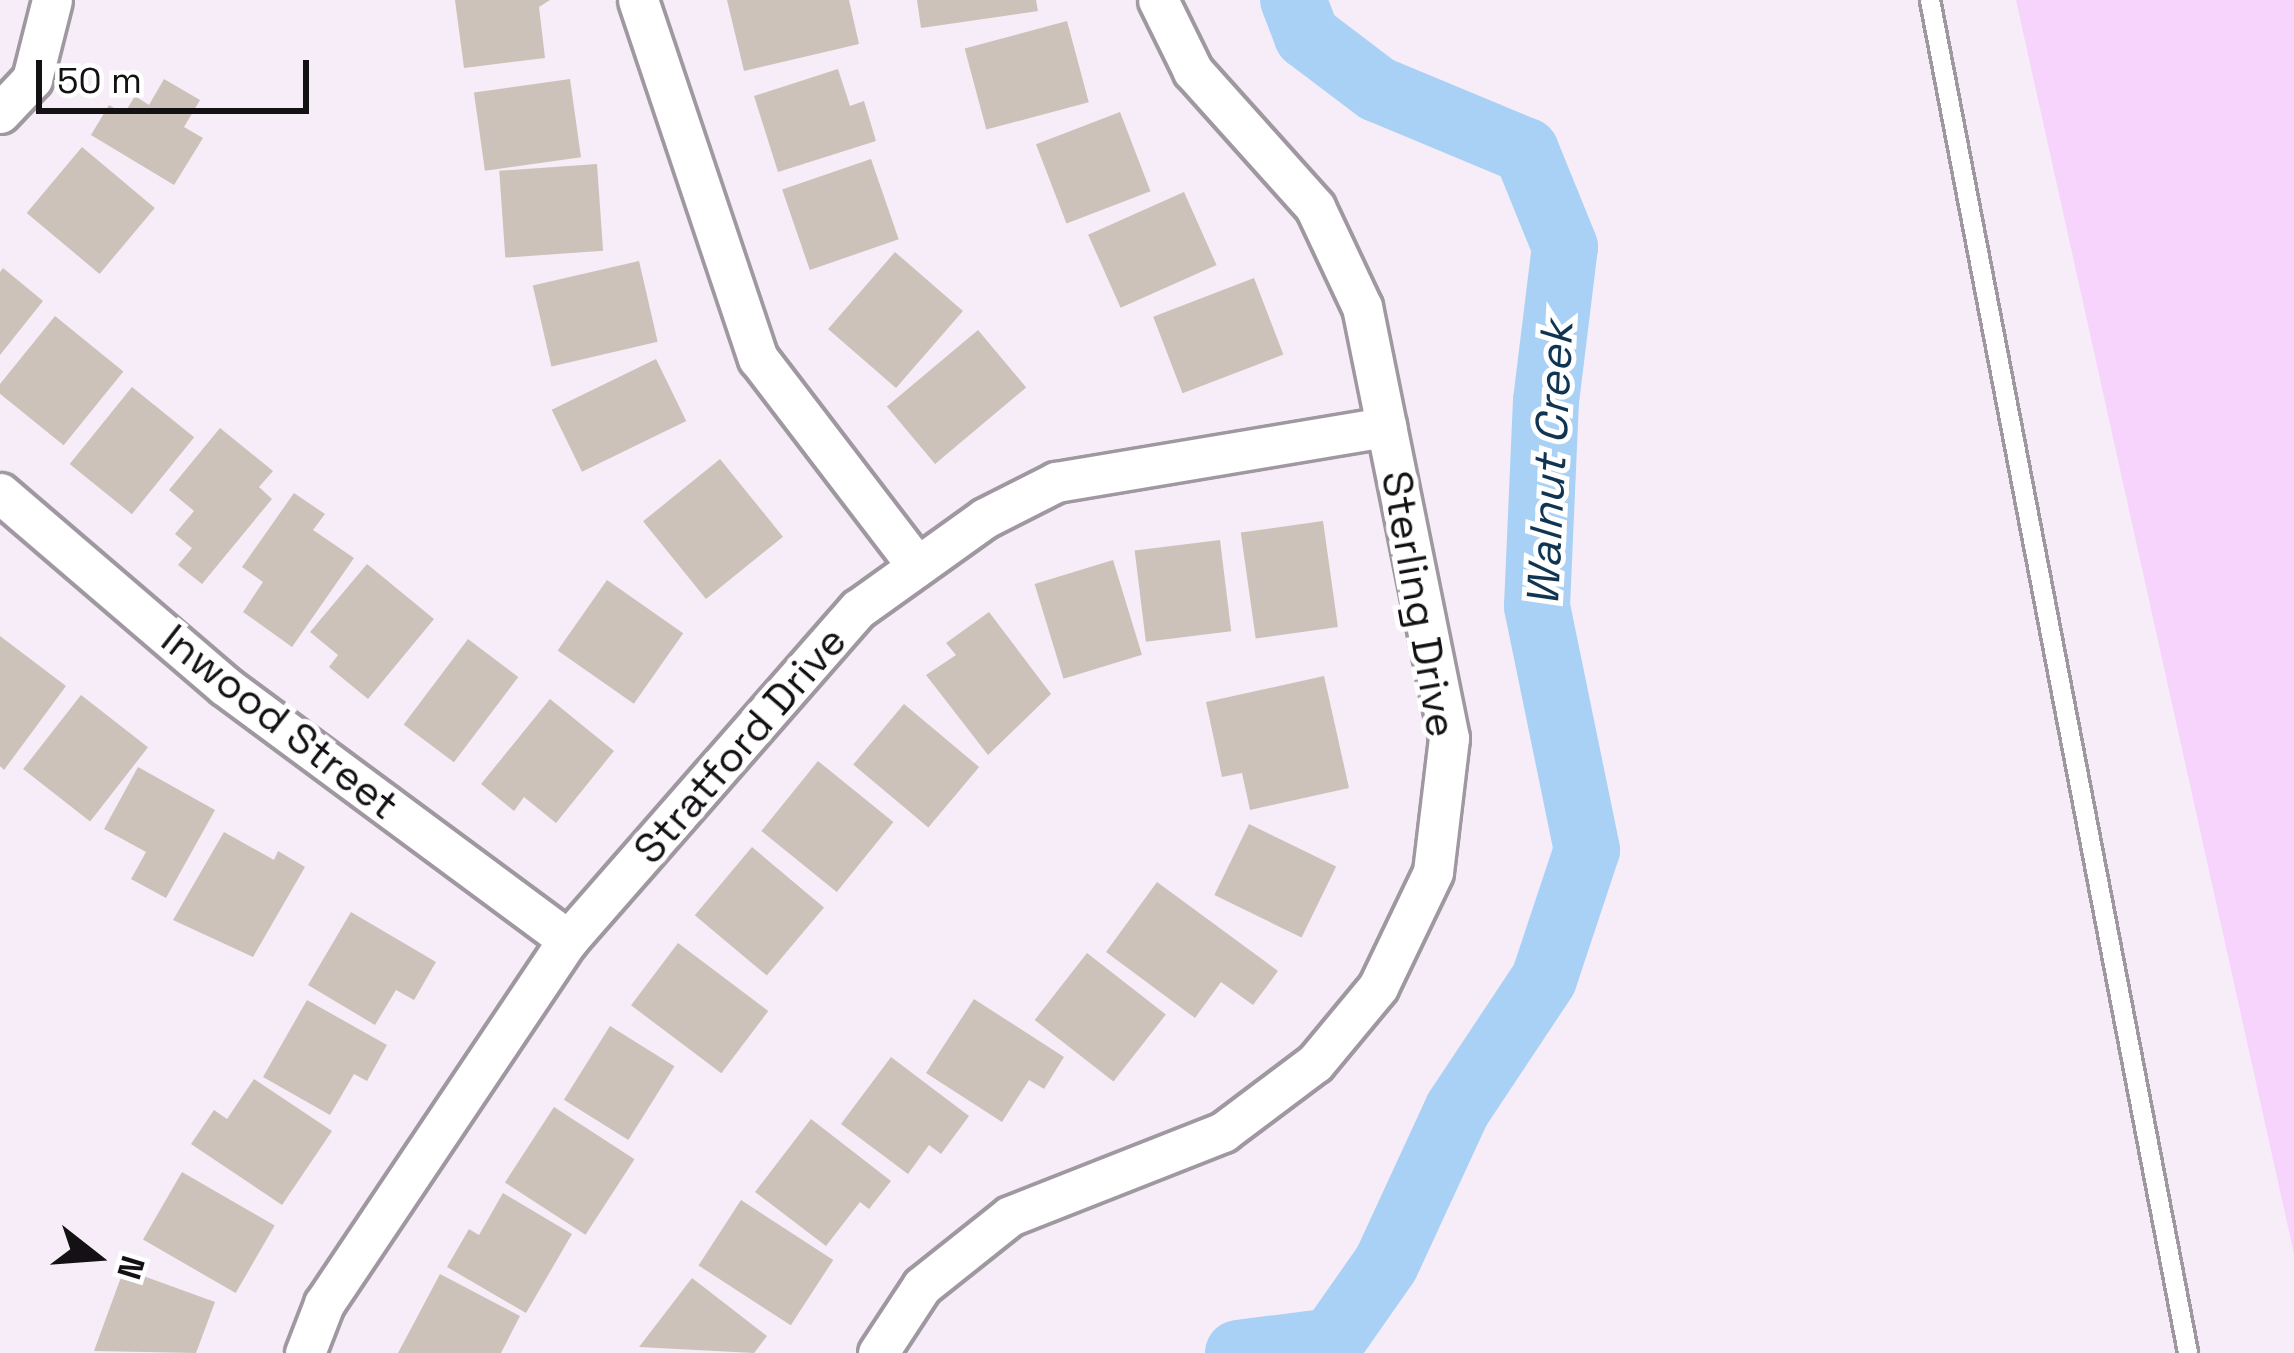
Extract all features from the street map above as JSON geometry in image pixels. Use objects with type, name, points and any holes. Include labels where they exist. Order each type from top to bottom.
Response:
[{"type":"street","points":[[0,113],[32,79],[52,0]]},
{"type":"street","points":[[638,0],[758,358],[917,566]]},
{"type":"street","name":"Sterling Drive","points":[[878,1353],[922,1286],[1010,1216],[1223,1132],[1315,1063],[1378,987],[1433,872],[1449,738],[1362,307],[1315,207],[1193,71],[1159,0]]},
{"type":"street","name":"Stratford Drive","points":[[305,1353],[324,1304],[568,940],[858,608],[985,518],[1056,482],[1386,427]]},
{"type":"street","name":"Inwood Street","points":[[0,494],[225,686],[568,940]]},
{"type":"lane","points":[[1930,0],[2188,1353]]},
{"type":"shaded area","points":[[2016,0],[2294,0],[2294,1254]]},
{"type":"building","points":[[455,0],[550,0],[539,7],[545,58],[464,68]]},
{"type":"building","points":[[727,0],[849,0],[859,44],[744,71]]},
{"type":"building","points":[[917,0],[1036,0],[1038,11],[921,28]]},
{"type":"building","points":[[1067,21],[1089,102],[986,130],[965,48]]},
{"type":"building","points":[[838,69],[850,106],[864,101],[876,141],[778,172],[754,96]]},
{"type":"building","points":[[164,79],[200,100],[184,127],[203,138],[174,185],[91,135],[109,105],[124,114],[135,96],[149,105]]},
{"type":"building","points":[[570,79],[581,157],[485,171],[474,92]]},
{"type":"building","points":[[1120,112],[1150,191],[1066,224],[1036,144]]},
{"type":"building","points":[[82,147],[155,208],[99,274],[27,213]]},
{"type":"building","points":[[871,159],[899,239],[810,270],[782,190]]},
{"type":"building","points":[[597,164],[603,251],[505,258],[499,171]]},
{"type":"building","points":[[1184,192],[1217,265],[1121,308],[1088,235]]},
{"type":"building","points":[[895,252],[963,311],[896,388],[828,329]]},
{"type":"building","points":[[639,261],[658,342],[551,366],[533,286]]},
{"type":"building","points":[[3,268],[43,301],[0,355],[0,272]]},
{"type":"building","points":[[1254,278],[1283,355],[1183,393],[1153,317]]},
{"type":"building","points":[[55,316],[123,371],[64,445],[0,394],[0,384]]},
{"type":"building","points":[[978,330],[1026,387],[935,464],[887,406]]},
{"type":"building","points":[[656,359],[686,421],[582,472],[552,410]]},
{"type":"building","points":[[132,387],[194,437],[132,514],[70,464]]},
{"type":"building","points":[[220,428],[273,471],[259,487],[272,499],[202,584],[178,565],[192,548],[175,534],[194,511],[169,490]]},
{"type":"building","points":[[720,459],[783,537],[706,599],[643,521]]},
{"type":"building","points":[[294,493],[325,514],[313,530],[354,558],[292,647],[243,612],[263,582],[242,567]]},
{"type":"building","points":[[1323,521],[1338,627],[1256,639],[1241,533]]},
{"type":"building","points":[[1220,540],[1231,631],[1146,642],[1135,550]]},
{"type":"building","points":[[1113,560],[1142,655],[1064,679],[1035,584]]},
{"type":"building","points":[[367,564],[434,619],[368,699],[329,667],[338,655],[310,632]]},
{"type":"building","points":[[607,580],[683,633],[634,704],[558,650]]},
{"type":"building","points":[[989,612],[1051,694],[988,755],[926,675],[956,655],[946,643]]},
{"type":"building","points":[[0,636],[66,686],[4,770],[0,766]]},
{"type":"building","points":[[468,639],[518,677],[454,762],[404,724]]},
{"type":"building","points":[[1324,676],[1349,788],[1250,810],[1242,773],[1222,777],[1206,702]]},
{"type":"building","points":[[81,695],[148,747],[90,821],[23,769]]},
{"type":"building","points":[[550,699],[614,751],[556,823],[524,797],[514,811],[481,784]]},
{"type":"building","points":[[904,704],[979,767],[928,828],[853,765]]},
{"type":"building","points":[[818,761],[893,822],[837,892],[761,831]]},
{"type":"building","points":[[138,767],[215,810],[166,898],[131,879],[146,852],[104,829]]},
{"type":"building","points":[[1249,824],[1336,867],[1302,938],[1214,895]]},
{"type":"building","points":[[224,832],[274,860],[278,851],[305,867],[253,957],[173,920]]},
{"type":"building","points":[[752,847],[824,907],[767,976],[695,915]]},
{"type":"building","points":[[1157,882],[1278,971],[1253,1005],[1221,982],[1195,1018],[1106,952]]},
{"type":"building","points":[[351,912],[436,962],[414,1000],[396,990],[375,1025],[308,985]]},
{"type":"building","points":[[678,943],[768,1011],[721,1073],[631,1005]]},
{"type":"building","points":[[1087,953],[1166,1015],[1113,1082],[1035,1020]]},
{"type":"building","points":[[974,999],[1064,1057],[1044,1089],[1029,1080],[1002,1122],[926,1073]]},
{"type":"building","points":[[307,1000],[387,1045],[367,1081],[354,1074],[330,1115],[263,1077]]},
{"type":"building","points":[[610,1026],[674,1066],[628,1140],[564,1100]]},
{"type":"building","points":[[891,1057],[969,1116],[941,1154],[929,1145],[908,1174],[841,1124]]},
{"type":"building","points":[[254,1079],[332,1131],[282,1205],[191,1144],[214,1110],[227,1119]]},
{"type":"building","points":[[554,1107],[635,1159],[585,1235],[505,1182]]},
{"type":"building","points":[[811,1119],[891,1181],[869,1209],[860,1202],[826,1246],[755,1192]]},
{"type":"building","points":[[182,1172],[275,1226],[236,1293],[143,1240]]},
{"type":"building","points":[[503,1193],[572,1234],[526,1313],[447,1267],[469,1229],[479,1235]]},
{"type":"building","points":[[741,1200],[833,1260],[791,1325],[699,1265]]},
{"type":"building","points":[[124,1269],[215,1302],[196,1353],[94,1351]]},
{"type":"building","points":[[440,1274],[520,1316],[501,1353],[398,1353]]},
{"type":"building","points":[[692,1278],[767,1336],[754,1353],[639,1347]]},
{"type":"waterway","name":"Walnut Creek","points":[[1238,1353],[1332,1341],[1386,1264],[1457,1110],[1544,979],[1587,850],[1537,606],[1546,401],[1565,247],[1526,151],[1377,89],[1307,36],[1293,0]]}]
